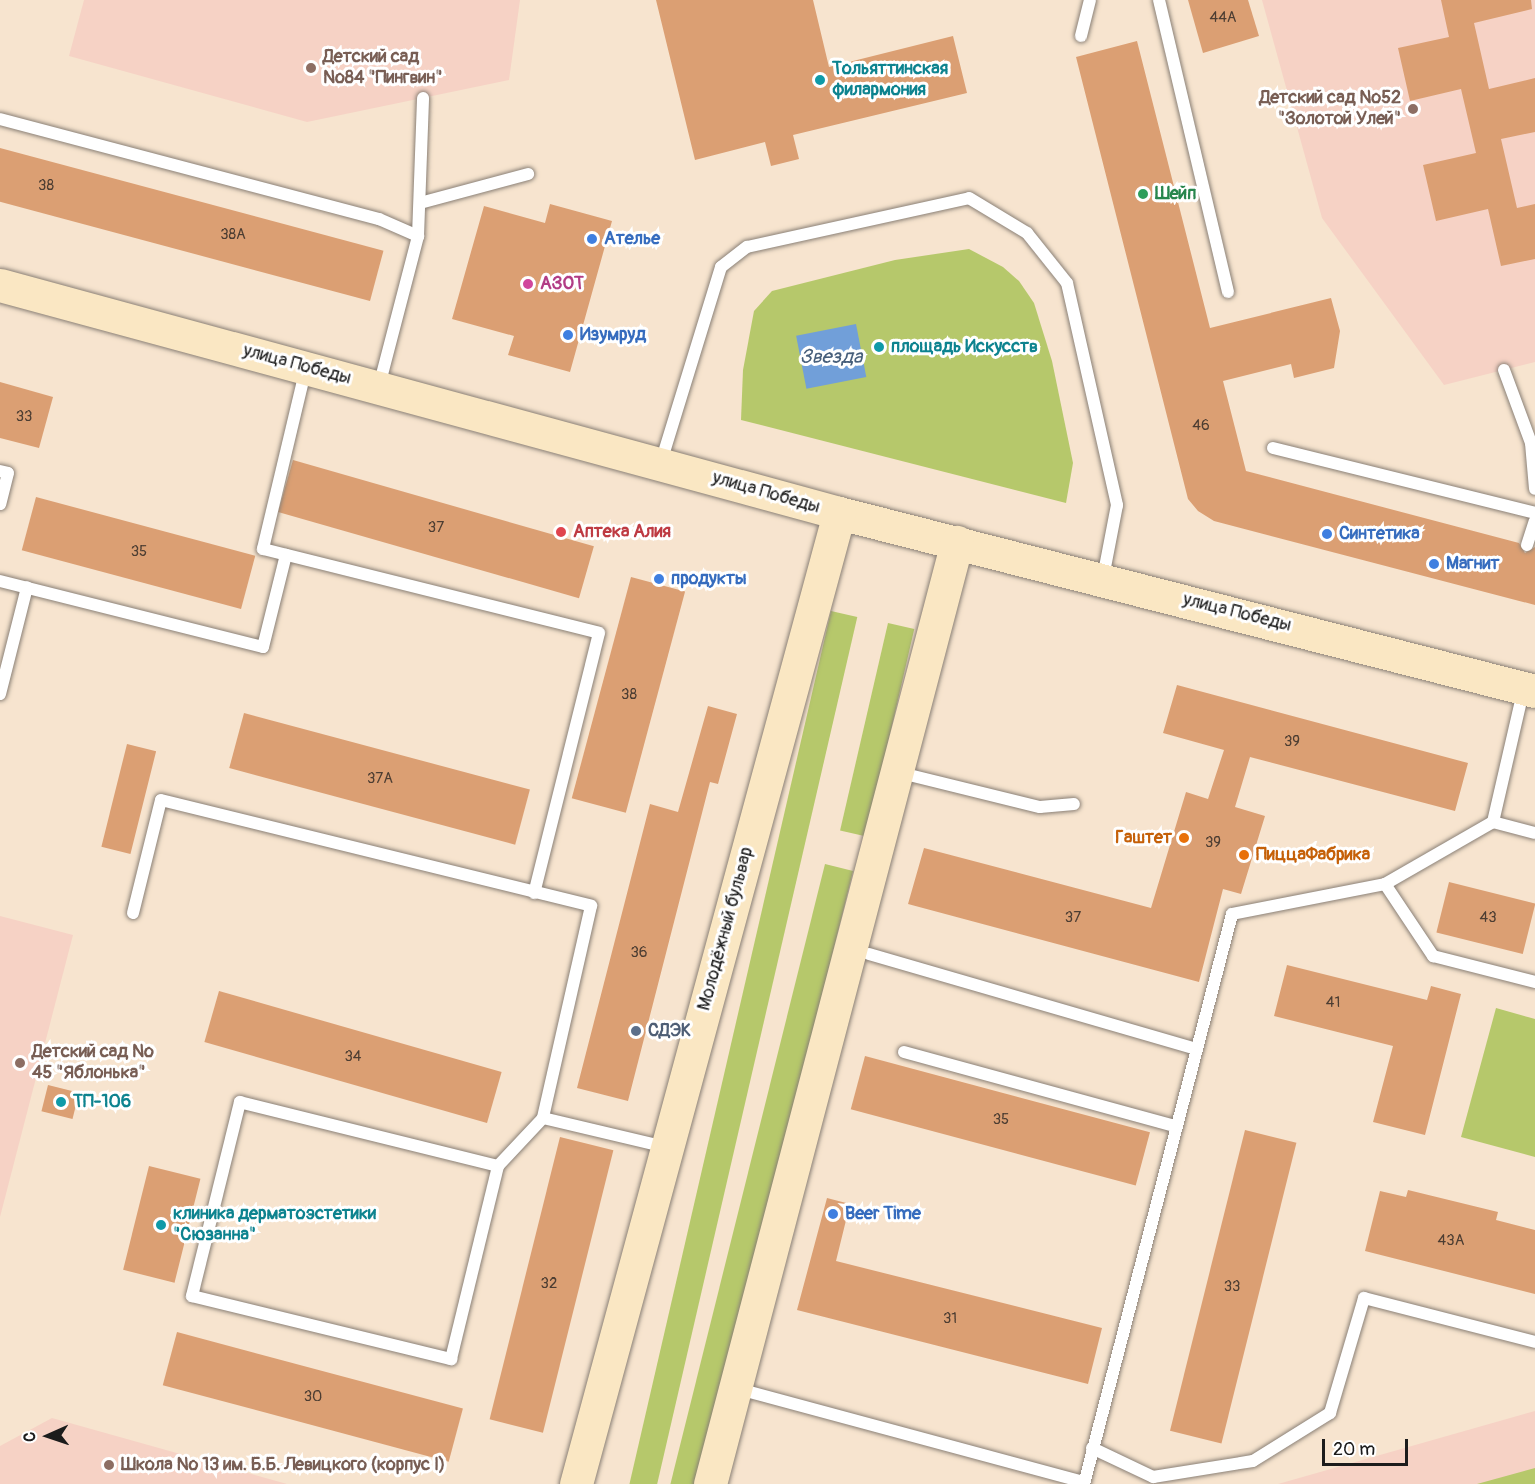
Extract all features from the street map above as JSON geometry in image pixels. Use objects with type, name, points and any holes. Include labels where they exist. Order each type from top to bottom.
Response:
[{"type":"main road","name":"улица Победы","points":[[0,285],[839,513],[1529,690]]},
{"type":"main road","name":"Молодёжный бульвар","points":[[576,1484],[839,513]]},
{"type":"main road","points":[[710,1484],[957,542]]},
{"type":"lane","points":[[1081,36],[1090,0]]},
{"type":"lane","points":[[1159,0],[1228,292]]},
{"type":"lane","points":[[379,387],[418,236],[423,98]]},
{"type":"lane","points":[[0,119],[379,219],[418,236]]},
{"type":"lane","points":[[420,203],[528,174]]},
{"type":"lane","points":[[661,463],[721,267],[747,247],[969,198],[1027,233],[1067,283],[1117,505],[1103,579]]},
{"type":"lane","points":[[306,368],[263,549],[599,633],[534,893]]},
{"type":"lane","points":[[1504,370],[1531,443],[1535,489]]},
{"type":"lane","points":[[1273,448],[1535,513]]},
{"type":"lane","points":[[0,471],[8,473],[0,504]]},
{"type":"lane","points":[[1527,545],[1535,521]]},
{"type":"lane","points":[[0,581],[263,647],[286,555]]},
{"type":"lane","points":[[0,694],[27,588]]},
{"type":"lane","points":[[735,1388],[1084,1483],[1174,1126],[1232,914],[1385,884],[1494,822],[1529,690]]},
{"type":"lane","points":[[896,772],[1040,807],[1074,804]]},
{"type":"lane","points":[[133,913],[161,800],[591,906],[543,1118],[498,1166],[451,1359],[192,1296],[240,1102],[498,1166]]},
{"type":"lane","points":[[1494,822],[1535,834]]},
{"type":"lane","points":[[1385,884],[1433,956],[1535,982]]},
{"type":"lane","points":[[869,954],[1195,1049]]},
{"type":"lane","points":[[904,1052],[1174,1126]]},
{"type":"lane","points":[[543,1118],[666,1147]]},
{"type":"lane","points":[[1092,1448],[1159,1481],[1252,1461],[1330,1413],[1364,1298],[1535,1342]]},
{"type":"shaded area","name":"Детский сад №84 \"Пингвин\"","points":[[84,0],[520,0],[509,80],[307,122],[69,56]]},
{"type":"shaded area","name":"Детский сад №52 \"Золотой Улей\"","points":[[1262,0],[1535,0],[1535,362],[1444,385],[1322,218]]},
{"type":"shaded area","name":"Детский сад № 45 \"Яблонька\"","points":[[0,916],[73,935],[0,1217]]},
{"type":"shaded area","points":[[1535,1411],[1535,1484],[1278,1484]]},
{"type":"shaded area","name":"Школа № 13 им. Б.Б. Левицкого (корпус I)","points":[[52,1418],[287,1484],[0,1484],[0,1446]]},
{"type":"green space","points":[[969,249],[1003,267],[1019,281],[1034,303],[1052,361],[1073,463],[1066,503],[741,420],[743,370],[754,311],[772,291],[895,260]]},
{"type":"green space","points":[[831,611],[857,617],[657,1484],[629,1484]]},
{"type":"green space","points":[[888,623],[914,629],[866,837],[840,831]]},
{"type":"green space","points":[[825,864],[853,871],[700,1484],[670,1484]]},
{"type":"green space","points":[[1496,1008],[1535,1019],[1535,1157],[1461,1137]]},
{"type":"green space","points":[[1535,1468],[1535,1484],[1477,1484]]},
{"type":"water","name":"Звезда","points":[[856,324],[866,377],[806,389],[796,336]]},
{"type":"building","name":"Тольяттинская филармония","points":[[656,0],[813,0],[829,67],[953,36],[967,93],[793,135],[799,159],[771,166],[765,142],[695,160]]},
{"type":"building","points":[[1188,0],[1248,0],[1259,36],[1203,53]]},
{"type":"building","points":[[1441,0],[1531,0],[1532,9],[1474,23],[1489,89],[1535,78],[1535,132],[1501,139],[1517,208],[1535,204],[1535,259],[1501,266],[1488,209],[1436,221],[1423,165],[1476,153],[1461,89],[1410,101],[1398,48],[1449,37]]},
{"type":"building","points":[[1137,41],[1210,328],[1331,298],[1340,331],[1334,368],[1294,378],[1291,364],[1223,381],[1246,471],[1519,543],[1525,553],[1535,547],[1535,605],[1214,521],[1198,511],[1188,499],[1076,57]]},
{"type":"building","points":[[0,148],[383,251],[370,301],[0,202]]},
{"type":"building","name":"АЗОТ","points":[[550,204],[612,221],[570,372],[508,355],[514,336],[452,319],[484,206],[545,223]]},
{"type":"building","points":[[0,382],[53,397],[39,448],[0,438]]},
{"type":"building","points":[[293,460],[594,546],[579,598],[278,512]]},
{"type":"building","points":[[36,497],[255,556],[241,609],[22,550]]},
{"type":"building","points":[[631,577],[685,591],[626,813],[572,798]]},
{"type":"building","points":[[1177,685],[1468,763],[1455,811],[1250,757],[1235,807],[1265,816],[1241,894],[1223,889],[1199,982],[908,904],[924,848],[1151,908],[1186,792],[1208,799],[1224,750],[1163,733]]},
{"type":"building","points":[[708,706],[737,714],[718,784],[710,782],[628,1101],[577,1088],[650,804],[678,812]]},
{"type":"building","points":[[244,713],[530,790],[515,845],[229,768]]},
{"type":"building","points":[[127,744],[156,751],[130,854],[101,847]]},
{"type":"building","points":[[1449,882],[1535,903],[1523,954],[1436,932]]},
{"type":"building","points":[[1287,965],[1427,1000],[1431,986],[1461,994],[1425,1135],[1373,1122],[1393,1046],[1274,1016]]},
{"type":"building","points":[[219,991],[502,1072],[487,1123],[204,1042]]},
{"type":"building","points":[[865,1056],[1150,1132],[1136,1185],[851,1109]]},
{"type":"building","name":"ТП-106","points":[[48,1085],[79,1093],[73,1119],[41,1111]]},
{"type":"building","points":[[1245,1130],[1296,1143],[1221,1444],[1170,1431]]},
{"type":"building","points":[[560,1137],[613,1150],[543,1433],[490,1419]]},
{"type":"building","name":"клиника дерматоэстетики \"Сюзанна\"","points":[[149,1166],[200,1179],[175,1283],[123,1270]]},
{"type":"building","points":[[1408,1190],[1498,1212],[1496,1220],[1535,1230],[1535,1294],[1365,1251],[1380,1191],[1406,1197]]},
{"type":"building","points":[[827,1198],[850,1204],[836,1261],[1102,1328],[1088,1384],[797,1310]]},
{"type":"building","points":[[177,1332],[463,1409],[449,1462],[163,1385]]},
{"type":"place","name":"Детский сад №84 \"Пингвин\"","points":[[311,68]]},
{"type":"place","name":"Тольяттинская филармония","points":[[820,80]]},
{"type":"place","name":"Детский сад №52 \"Золотой Улей\"","points":[[1413,109]]},
{"type":"place","name":"Шейп","points":[[1143,194]]},
{"type":"place","name":"Ателье","points":[[592,239]]},
{"type":"place","name":"АЗОТ","points":[[528,284]]},
{"type":"place","name":"Изумруд","points":[[568,335]]},
{"type":"place","name":"площадь Искусств","points":[[879,347]]},
{"type":"place","name":"Аптека Алия","points":[[561,532]]},
{"type":"place","name":"Синтетика","points":[[1327,534]]},
{"type":"place","name":"Магнит","points":[[1434,564]]},
{"type":"place","name":"продукты","points":[[659,579]]},
{"type":"place","name":"Гаштет","points":[[1184,838]]},
{"type":"place","name":"ПиццаФабрика","points":[[1244,855]]},
{"type":"place","name":"СДЭК","points":[[636,1031]]},
{"type":"place","name":"Детский сад № 45 \"Яблонька\"","points":[[20,1063]]},
{"type":"place","name":"ТП-106","points":[[61,1102]]},
{"type":"place","name":"Beer Time","points":[[833,1214]]},
{"type":"place","name":"клиника дерматоэстетики \"Сюзанна\"","points":[[161,1225]]},
{"type":"place","name":"Школа № 13 им. Б.Б. Левицкого (корпус I)","points":[[109,1465]]}]
